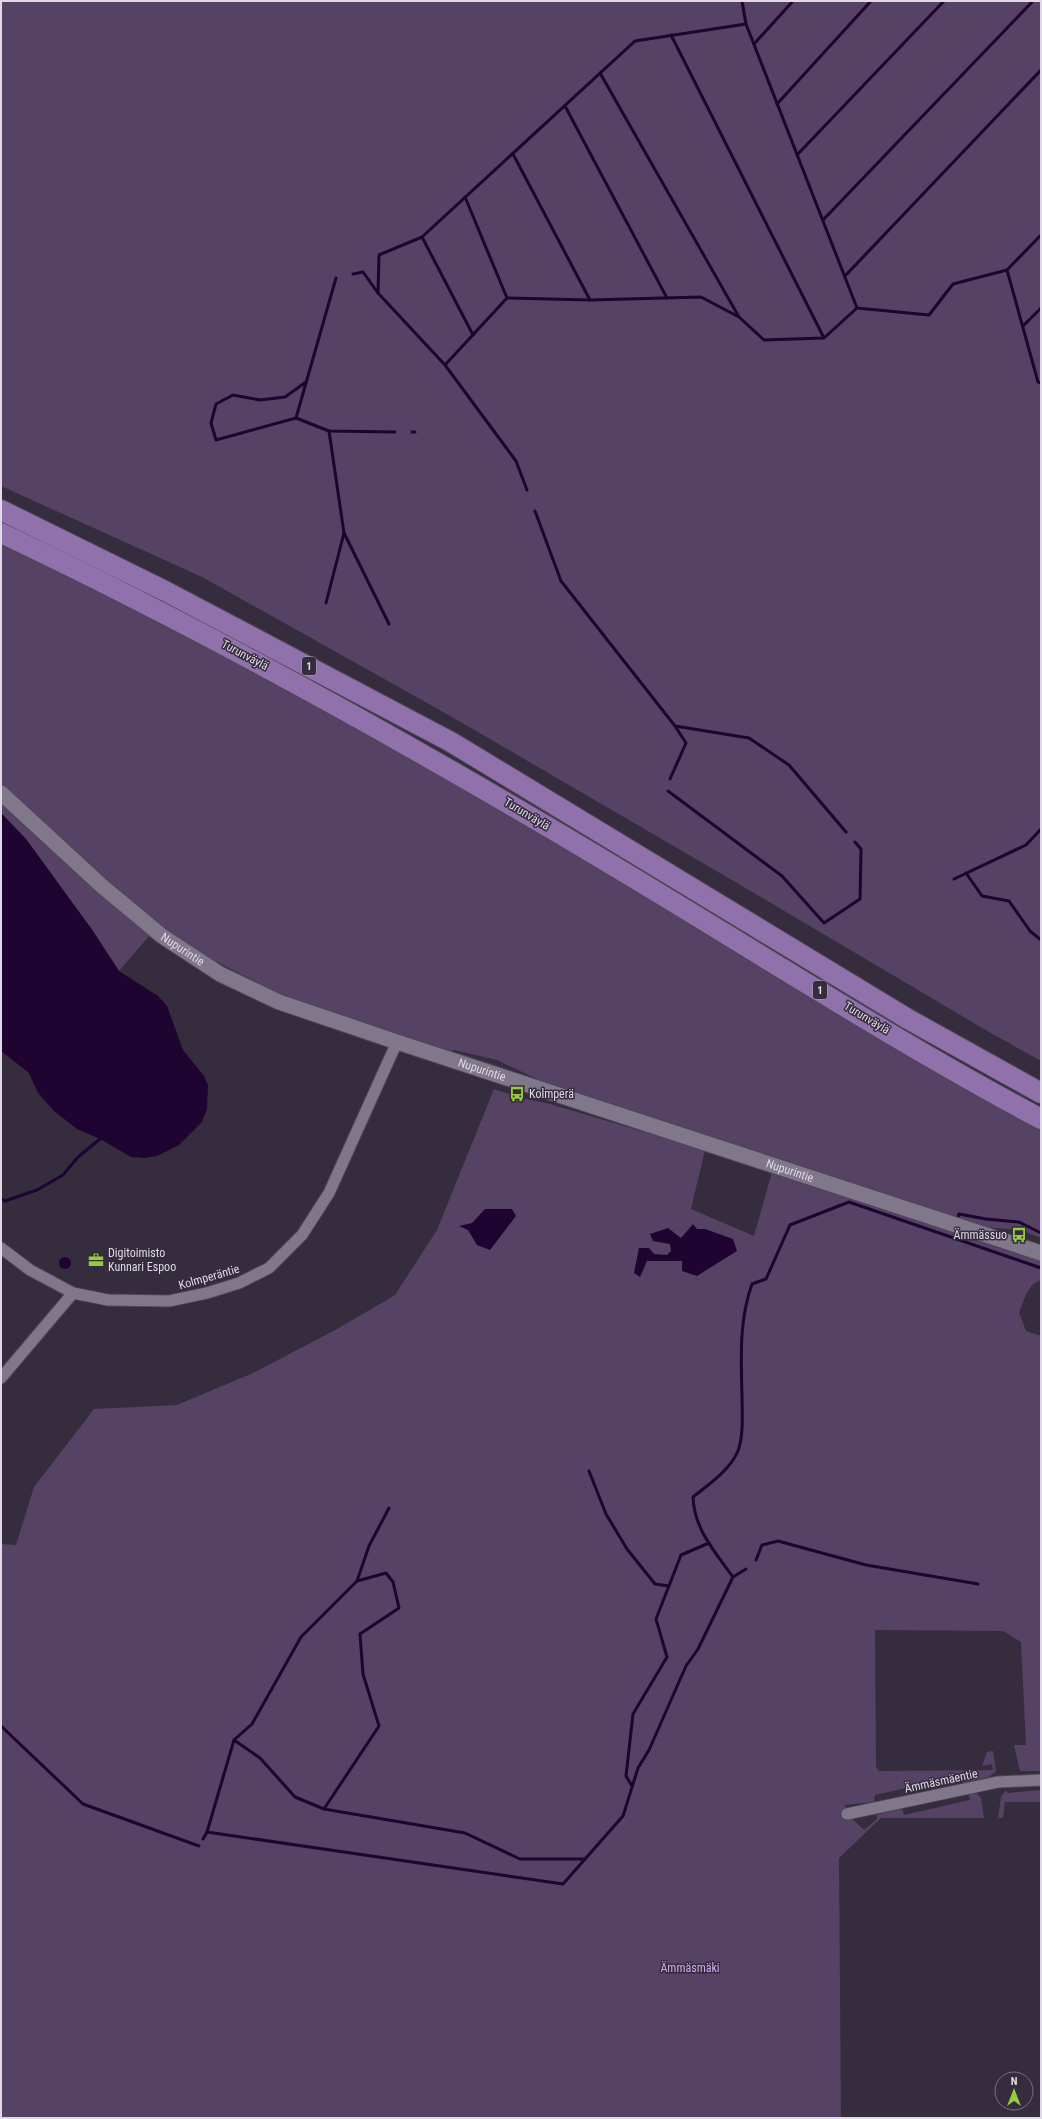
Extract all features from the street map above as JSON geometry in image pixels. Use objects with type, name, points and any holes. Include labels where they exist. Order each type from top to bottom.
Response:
[{"type":"highway","name":"Turunväylä","points":[[1,510],[165,591],[451,742],[902,1015],[1041,1093]]},
{"type":"highway","name":"Turunväylä","points":[[1,534],[159,610],[333,702],[444,765],[900,1038],[1041,1119]]},
{"type":"main road","name":"Nupurintie","points":[[1,793],[103,887],[162,936],[220,974],[279,1002],[1041,1253]]},
{"type":"street","name":"Kolmperäntie","points":[[1,1248],[30,1270],[73,1293],[108,1300],[169,1301],[207,1293],[239,1283],[269,1268],[302,1235],[329,1193],[397,1042]]},
{"type":"street","points":[[1,1378],[73,1293]]},
{"type":"street","name":"Ämmäsmäentie","points":[[847,1814],[998,1782],[1041,1780]]},
{"type":"green space","points":[[1,1],[1041,1],[1041,1061],[452,717],[202,577],[1,486]]},
{"type":"green space","points":[[1,544],[106,594],[275,681],[456,781],[1041,1128],[1041,1238],[1020,1230],[993,1228],[967,1222],[562,1091],[497,1060],[454,1050],[451,1051],[382,1032],[276,992],[190,948],[126,898],[1,787]]},
{"type":"green space","points":[[1,802],[150,935],[119,971],[93,931],[26,839],[1,813]]},
{"type":"green space","name":"Ämmäsmäki","points":[[494,1089],[705,1150],[691,1209],[754,1236],[772,1172],[1041,1260],[1041,1280],[1032,1285],[1029,1289],[1019,1312],[1026,1331],[1041,1336],[1041,1771],[1020,1771],[1014,1745],[1026,1745],[1021,1642],[1003,1631],[875,1630],[876,1767],[879,1771],[991,1770],[993,1769],[992,1764],[982,1766],[987,1752],[993,1751],[996,1771],[989,1777],[963,1783],[961,1776],[875,1795],[874,1802],[845,1805],[847,1814],[864,1830],[877,1819],[876,1815],[902,1808],[904,1815],[970,1800],[968,1792],[976,1792],[981,1798],[984,1818],[881,1818],[839,1858],[841,2118],[1,2118],[1,1544],[16,1545],[34,1487],[94,1409],[177,1405],[253,1373],[337,1329],[395,1295],[437,1230]]},
{"type":"green space","points":[[1006,1790],[1008,1793],[1041,1790],[1041,1802],[1005,1802],[1003,1818],[998,1818],[1001,1797]]},
{"type":"shaded area","points":[[1,813],[26,839],[93,931],[119,971],[158,996],[167,1006],[183,1050],[204,1076],[208,1085],[207,1109],[202,1122],[179,1145],[157,1156],[144,1158],[131,1157],[100,1139],[77,1129],[54,1111],[38,1093],[29,1073],[1,1051]]},
{"type":"shaded area","points":[[485,1209],[512,1209],[516,1216],[490,1250],[477,1245],[468,1230],[459,1226],[472,1223]]},
{"type":"shaded area","points":[[693,1224],[697,1229],[705,1229],[733,1239],[737,1251],[697,1276],[682,1271],[682,1261],[647,1261],[640,1277],[634,1273],[639,1248],[649,1248],[654,1254],[667,1255],[671,1251],[670,1244],[653,1241],[650,1234],[668,1228],[681,1238]]},
{"type":"shaded area","points":[[63,1257],[67,1257],[71,1263],[67,1269],[63,1269],[59,1265],[59,1261]]},
{"type":"waterway","points":[[742,1],[746,24],[857,308],[824,338],[764,340],[739,317],[701,297],[590,300],[507,298],[445,365],[378,293],[379,255],[422,237],[635,41],[746,24]]},
{"type":"waterway","points":[[754,44],[793,1]]},
{"type":"waterway","points":[[777,104],[871,1]]},
{"type":"waterway","points":[[797,155],[944,1]]},
{"type":"waterway","points":[[823,220],[1033,1]]},
{"type":"waterway","points":[[671,35],[824,338]]},
{"type":"waterway","points":[[845,276],[1041,70]]},
{"type":"waterway","points":[[600,73],[739,317]]},
{"type":"waterway","points":[[565,106],[667,298]]},
{"type":"waterway","points":[[513,154],[590,300]]},
{"type":"waterway","points":[[465,197],[507,298]]},
{"type":"waterway","points":[[1007,270],[1041,235]]},
{"type":"waterway","points":[[422,237],[473,335]]},
{"type":"waterway","points":[[857,308],[929,315],[953,284],[1007,270],[1038,382],[1041,383]]},
{"type":"waterway","points":[[353,274],[363,272],[378,293]]},
{"type":"waterway","points":[[306,382],[285,397],[260,400],[233,395],[216,404],[211,423],[216,440],[296,418],[336,278]]},
{"type":"waterway","points":[[1023,326],[1041,308]]},
{"type":"waterway","points":[[445,365],[516,461],[527,490]]},
{"type":"waterway","points":[[296,418],[329,431],[395,432]]},
{"type":"waterway","points":[[326,603],[344,533],[329,431]]},
{"type":"waterway","points":[[535,511],[561,581],[675,726],[749,738],[789,765],[846,832]]},
{"type":"waterway","points":[[344,533],[389,624]]},
{"type":"waterway","points":[[670,779],[686,743],[675,726]]},
{"type":"waterway","points":[[668,791],[782,876],[824,923],[860,899],[861,849],[855,842]]},
{"type":"waterway","points":[[954,879],[1026,845],[1041,829]]},
{"type":"waterway","points":[[966,873],[982,896],[1009,901],[1030,931],[1041,940]]},
{"type":"waterway","points":[[1,1199],[5,1201],[37,1190],[63,1175],[78,1157],[100,1139]]},
{"type":"waterway","points":[[733,1577],[701,1530],[694,1509],[693,1497],[730,1465],[738,1451],[742,1424],[741,1368],[745,1311],[752,1284],[766,1279],[790,1225],[849,1202],[1041,1268]]},
{"type":"waterway","points":[[958,1217],[959,1214],[986,1219],[1019,1222],[1041,1233]]},
{"type":"waterway","points":[[589,1471],[606,1514],[627,1549],[655,1584],[669,1586]]},
{"type":"waterway","points":[[203,1839],[207,1832],[234,1740],[252,1724],[301,1637],[357,1581],[369,1546],[389,1508]]},
{"type":"waterway","points":[[756,1560],[762,1545],[778,1541],[866,1565],[978,1584]]},
{"type":"waterway","points":[[632,1786],[626,1776],[633,1714],[667,1657],[656,1619],[681,1555],[709,1543]]},
{"type":"waterway","points":[[207,1832],[563,1884],[623,1816],[638,1768],[649,1750],[686,1666],[698,1649],[733,1577],[746,1569]]},
{"type":"waterway","points":[[324,1809],[379,1726],[363,1674],[360,1634],[399,1608],[393,1582],[386,1573],[357,1581]]},
{"type":"waterway","points":[[1,1726],[83,1804],[199,1846]]},
{"type":"waterway","points":[[234,1740],[260,1758],[295,1797],[324,1809],[465,1833],[520,1859],[585,1859]]},
{"type":"place","name":"Kolmperä","points":[[517,1094]]},
{"type":"place","name":"Ämmässuo","points":[[1019,1235]]},
{"type":"place","name":"Digitoimisto Kunnari Espoo","points":[[96,1260]]}]
